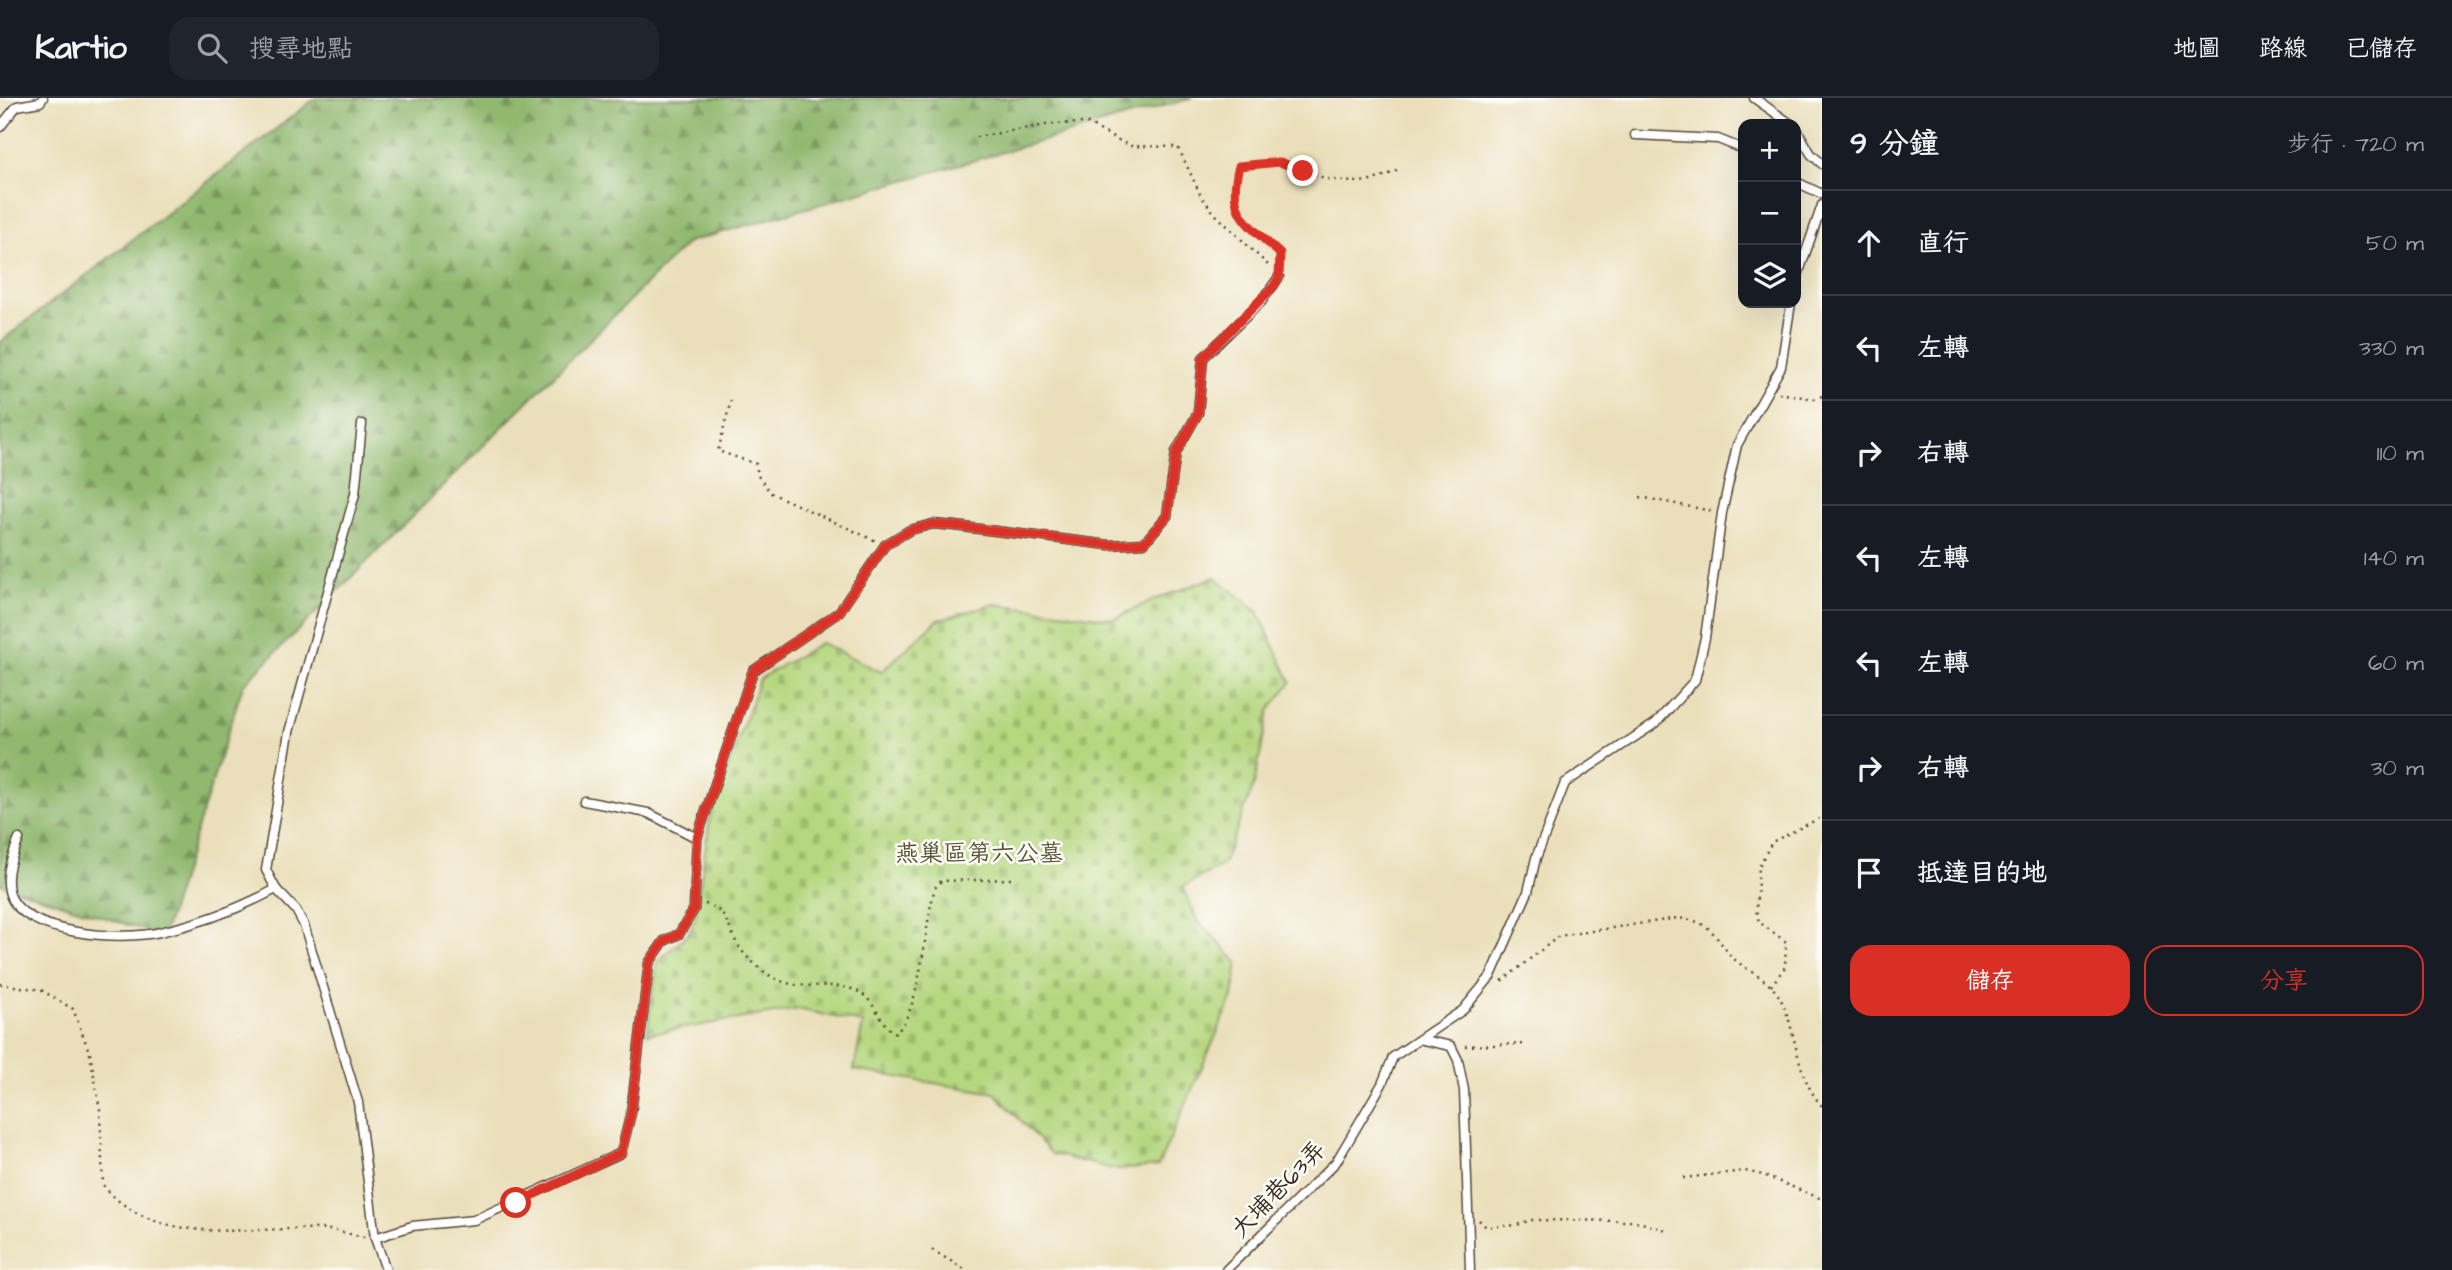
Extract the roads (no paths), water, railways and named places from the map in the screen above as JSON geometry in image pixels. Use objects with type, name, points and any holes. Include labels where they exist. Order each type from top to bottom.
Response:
[{"type":"lane","points":[[0,127],[17,106],[40,102],[43,98]]},
{"type":"lane","points":[[1754,98],[1784,119]]},
{"type":"lane","points":[[1635,135],[1718,139],[1738,147]]},
{"type":"lane","points":[[1801,137],[1811,154],[1822,164]]},
{"type":"lane","points":[[1801,184],[1822,194]]},
{"type":"lane","points":[[1801,266],[1822,205]]},
{"type":"lane","points":[[375,1238],[412,1226],[474,1220],[621,1153],[631,1113],[649,963],[664,941],[679,934],[694,909],[697,838],[753,671],[839,612],[885,545],[910,530],[933,524],[1109,545],[1144,543],[1167,516],[1176,453],[1198,413],[1203,358],[1261,302],[1279,277]]},
{"type":"lane","name":"大埔巷63弄","points":[[1226,1270],[1336,1162],[1382,1084],[1393,1057],[1423,1040],[1463,1010],[1491,976],[1528,892],[1536,858],[1565,783],[1656,723],[1695,680],[1705,638],[1723,513],[1737,445],[1781,367],[1790,308]]},
{"type":"lane","points":[[362,424],[355,494],[289,732],[266,870],[276,889],[296,910],[304,925],[352,1080],[364,1139],[375,1238],[386,1270]]},
{"type":"lane","points":[[584,801],[648,813],[697,838]]},
{"type":"lane","points":[[19,839],[8,868],[9,894],[25,914],[59,930],[99,934],[157,933],[235,911],[276,889]]},
{"type":"lane","points":[[1423,1040],[1451,1046],[1458,1060],[1464,1090],[1470,1270]]},
{"type":"park label","name":"燕巢區第六公墓","points":[[979,853]]}]
